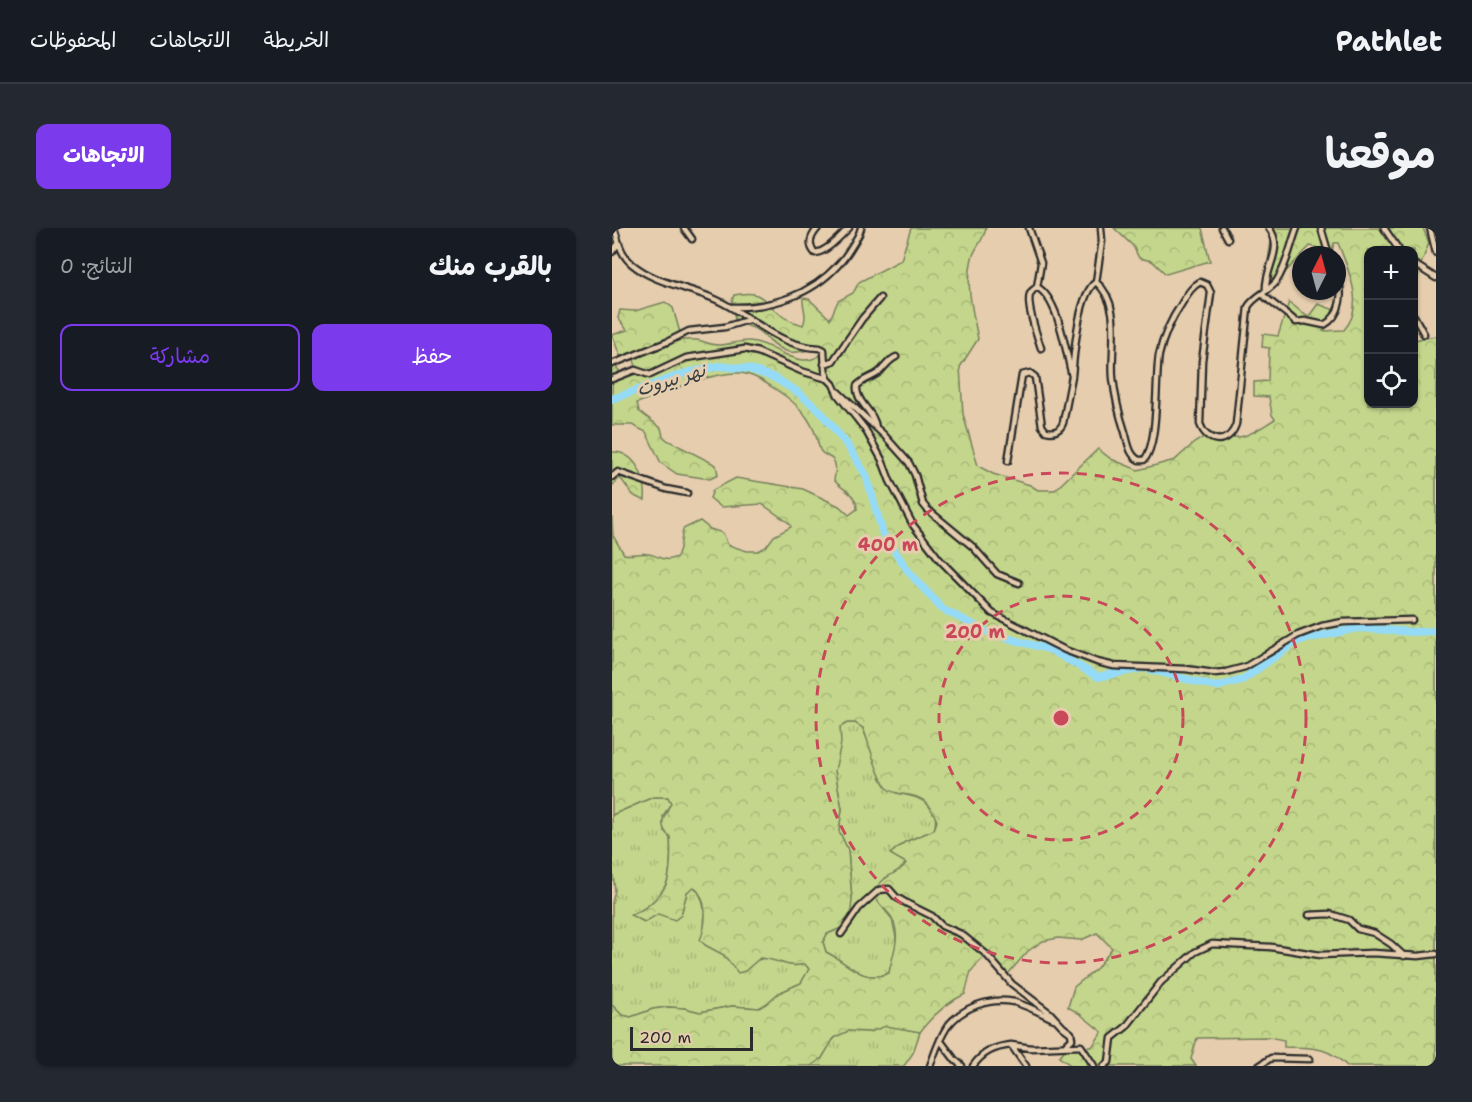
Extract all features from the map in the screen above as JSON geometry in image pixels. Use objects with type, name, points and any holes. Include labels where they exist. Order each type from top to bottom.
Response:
[{"type":"street","points":[[614,228],[618,244],[631,263],[650,276],[684,287],[731,307],[748,320],[791,343],[820,348],[825,354],[824,364],[828,379]]},
{"type":"street","points":[[684,228],[692,239]]},
{"type":"street","points":[[818,228],[811,239],[811,246],[815,253],[820,253],[849,228]]},
{"type":"street","points":[[731,307],[756,306],[794,296],[809,288],[838,265],[861,228]]},
{"type":"street","points":[[1029,228],[1041,263],[1037,287],[1030,295],[1032,315],[1041,348]]},
{"type":"street","points":[[1008,461],[1022,375],[1030,373],[1035,377],[1042,426],[1051,432],[1059,429],[1063,423],[1082,312],[1086,295],[1092,284],[1096,282],[1101,228]]},
{"type":"street","points":[[1222,228],[1228,239]]},
{"type":"street","points":[[1269,228],[1274,236],[1276,248],[1264,293],[1273,305],[1289,314],[1296,322],[1305,321],[1324,325],[1333,318],[1340,300]]},
{"type":"street","points":[[1096,282],[1100,285],[1113,311],[1112,360],[1116,405],[1129,447],[1132,454],[1139,460],[1144,460],[1149,450],[1161,348],[1178,308],[1192,288],[1203,282],[1210,288],[1202,361],[1200,424],[1203,433],[1208,438],[1219,440],[1232,435],[1236,424],[1245,315],[1252,300],[1275,283],[1297,228]]},
{"type":"street","points":[[1321,228],[1326,246]]},
{"type":"street","points":[[1384,228],[1396,246]]},
{"type":"street","points":[[1430,228],[1436,253]]},
{"type":"street","points":[[612,252],[618,244]]},
{"type":"street","points":[[1418,267],[1436,279]]},
{"type":"street","points":[[1037,287],[1041,288],[1052,303],[1072,376]]},
{"type":"street","points":[[824,364],[833,361],[862,319],[880,298]]},
{"type":"street","points":[[612,364],[689,331],[725,327],[748,320]]},
{"type":"street","points":[[1418,324],[1424,334]]},
{"type":"street","points":[[612,379],[635,370],[650,375],[686,358],[745,349],[828,379],[865,429],[913,525],[936,556],[992,613],[1065,650],[1114,666],[1186,669],[1214,673],[1245,667],[1298,635],[1322,626],[1342,622],[1412,620]]},
{"type":"street","points":[[876,428],[875,420],[858,396],[857,386],[863,380],[880,372],[886,363],[896,357]]},
{"type":"street","points":[[835,390],[846,398],[912,467],[920,495],[927,509],[973,548],[997,574],[1019,583]]},
{"type":"street","points":[[612,477],[618,472],[666,489],[687,493]]},
{"type":"street","points":[[841,934],[859,908],[879,890],[889,889],[896,897],[932,916],[942,926],[954,930],[986,954],[1012,984],[1050,1012],[1072,1035],[1071,1040],[1065,1046]]},
{"type":"street","points":[[1309,915],[1330,914],[1349,920],[1358,929],[1374,933],[1391,944],[1404,956]]},
{"type":"street","points":[[1104,1066],[1109,1062],[1112,1038],[1126,1027],[1161,982],[1195,952],[1212,944],[1232,943],[1320,955],[1436,954]]},
{"type":"street","points":[[930,1066],[940,1040],[948,1027],[958,1016],[984,1002],[1014,1002],[1056,1020]]},
{"type":"street","points":[[940,1040],[962,1066]]},
{"type":"street","points":[[1011,1045],[1026,1066]]},
{"type":"street","points":[[973,1066],[989,1051],[1011,1045],[1031,1048],[1081,1046],[1094,1066]]},
{"type":"street","points":[[1259,1066],[1270,1058],[1310,1059]]},
{"type":"green space","points":[[911,228],[986,228],[973,254],[970,268],[970,298],[978,339],[960,367],[963,414],[978,466],[993,474],[1030,485],[1038,490],[1055,490],[1098,449],[1111,459],[1138,470],[1175,460],[1194,443],[1210,433],[1230,437],[1245,436],[1275,419],[1272,415],[1269,397],[1254,396],[1254,382],[1268,381],[1270,348],[1262,347],[1263,334],[1278,336],[1289,302],[1309,316],[1318,304],[1340,312],[1323,331],[1344,330],[1354,310],[1354,299],[1346,265],[1346,246],[1339,246],[1338,243],[1334,243],[1333,246],[1292,246],[1292,265],[1278,280],[1272,279],[1267,267],[1273,228],[1423,228],[1429,243],[1418,277],[1418,246],[1364,246],[1364,408],[1418,408],[1418,339],[1436,336],[1436,1066],[1347,1066],[1325,1051],[1284,1047],[1284,1040],[1269,1037],[1197,1038],[1191,1059],[1196,1066],[1072,1066],[1059,1057],[1067,1047],[1092,1047],[1102,1032],[1068,1007],[1074,987],[1097,968],[1112,948],[1097,933],[1081,940],[1058,938],[1043,941],[1028,951],[1007,975],[986,955],[971,971],[965,994],[940,1010],[920,1032],[886,1026],[870,1032],[848,1031],[834,1038],[822,1058],[811,1066],[612,1066],[612,1005],[622,1015],[631,1017],[653,1009],[668,1007],[700,1012],[732,1006],[759,1008],[779,993],[801,983],[809,969],[805,964],[787,965],[760,958],[745,971],[738,973],[724,955],[700,940],[705,912],[702,898],[694,887],[687,892],[681,915],[675,920],[658,914],[645,922],[630,915],[651,903],[668,881],[670,837],[664,829],[663,821],[671,803],[668,797],[653,797],[612,815],[612,517],[613,536],[624,554],[646,554],[668,559],[677,557],[683,529],[700,521],[710,529],[723,533],[728,545],[747,551],[758,551],[766,547],[774,536],[791,527],[789,523],[762,504],[721,507],[710,498],[713,490],[736,478],[803,489],[839,506],[849,515],[857,509],[855,499],[834,480],[835,464],[821,451],[811,424],[802,411],[763,381],[739,373],[715,376],[637,403],[639,411],[661,428],[667,440],[716,465],[718,475],[710,479],[677,474],[661,463],[646,432],[632,425],[612,425],[612,361],[623,376],[637,369],[632,354],[621,358],[612,335],[627,330],[618,318],[620,310],[635,311],[665,302],[673,308],[682,340],[697,340],[719,345],[744,341],[758,342],[787,356],[807,360],[817,357],[826,350],[789,352],[780,348],[757,330],[735,320],[732,301],[734,295],[750,293],[761,297],[784,317],[803,325],[805,318],[803,298],[809,299],[830,319],[838,301],[853,293],[859,282],[901,260]],"holes":[[[847,723],[855,723],[863,728],[884,784],[896,793],[920,798],[931,809],[937,821],[934,830],[905,842],[890,854],[906,863],[900,870],[881,882],[876,891],[877,900],[892,918],[896,932],[889,973],[880,976],[871,976],[856,971],[826,952],[823,942],[827,934],[843,927],[850,920],[852,900],[848,850],[839,831],[842,809],[835,771],[841,743],[840,727]]]},
{"type":"green space","points":[[1114,228],[1202,228],[1210,261],[1166,274],[1152,261],[1139,258],[1133,246]]},
{"type":"green space","points":[[612,452],[628,456],[634,461],[642,476],[645,500],[632,494],[620,478],[612,486]]},
{"type":"green space","points":[[847,723],[856,723],[862,727],[874,755],[896,793],[912,796],[926,803],[935,814],[936,821],[934,830],[905,842],[891,854],[906,863],[901,870],[885,878],[877,900],[892,919],[896,937],[889,973],[880,976],[871,976],[856,971],[826,952],[823,942],[827,934],[835,931],[852,900],[848,850],[839,831],[842,809],[835,771],[840,727]]},
{"type":"green space","points":[[653,797],[668,797],[671,803],[663,816],[664,831],[670,837],[669,874],[666,884],[656,898],[646,907],[631,915],[644,922],[658,913],[675,919],[681,915],[687,892],[693,886],[702,899],[705,945],[724,955],[734,968],[767,958],[789,965],[805,964],[809,969],[801,983],[779,993],[759,1008],[732,1006],[700,1012],[668,1007],[653,1009],[631,1017],[622,1015],[612,1005],[612,903],[615,890],[612,866],[612,815]]},
{"type":"green space","points":[[886,1025],[920,1032],[913,1053],[904,1066],[811,1066],[822,1058],[838,1035],[848,1031],[870,1032]]},
{"type":"waterway","name":"نهر بيروت","points":[[612,399],[686,373],[719,366],[749,369],[775,378],[799,393],[819,410],[848,446],[866,475],[883,534],[909,572],[942,609],[992,634],[1051,650],[1098,677],[1144,668],[1216,687],[1242,680],[1297,641],[1358,628],[1413,632],[1436,631]]}]
